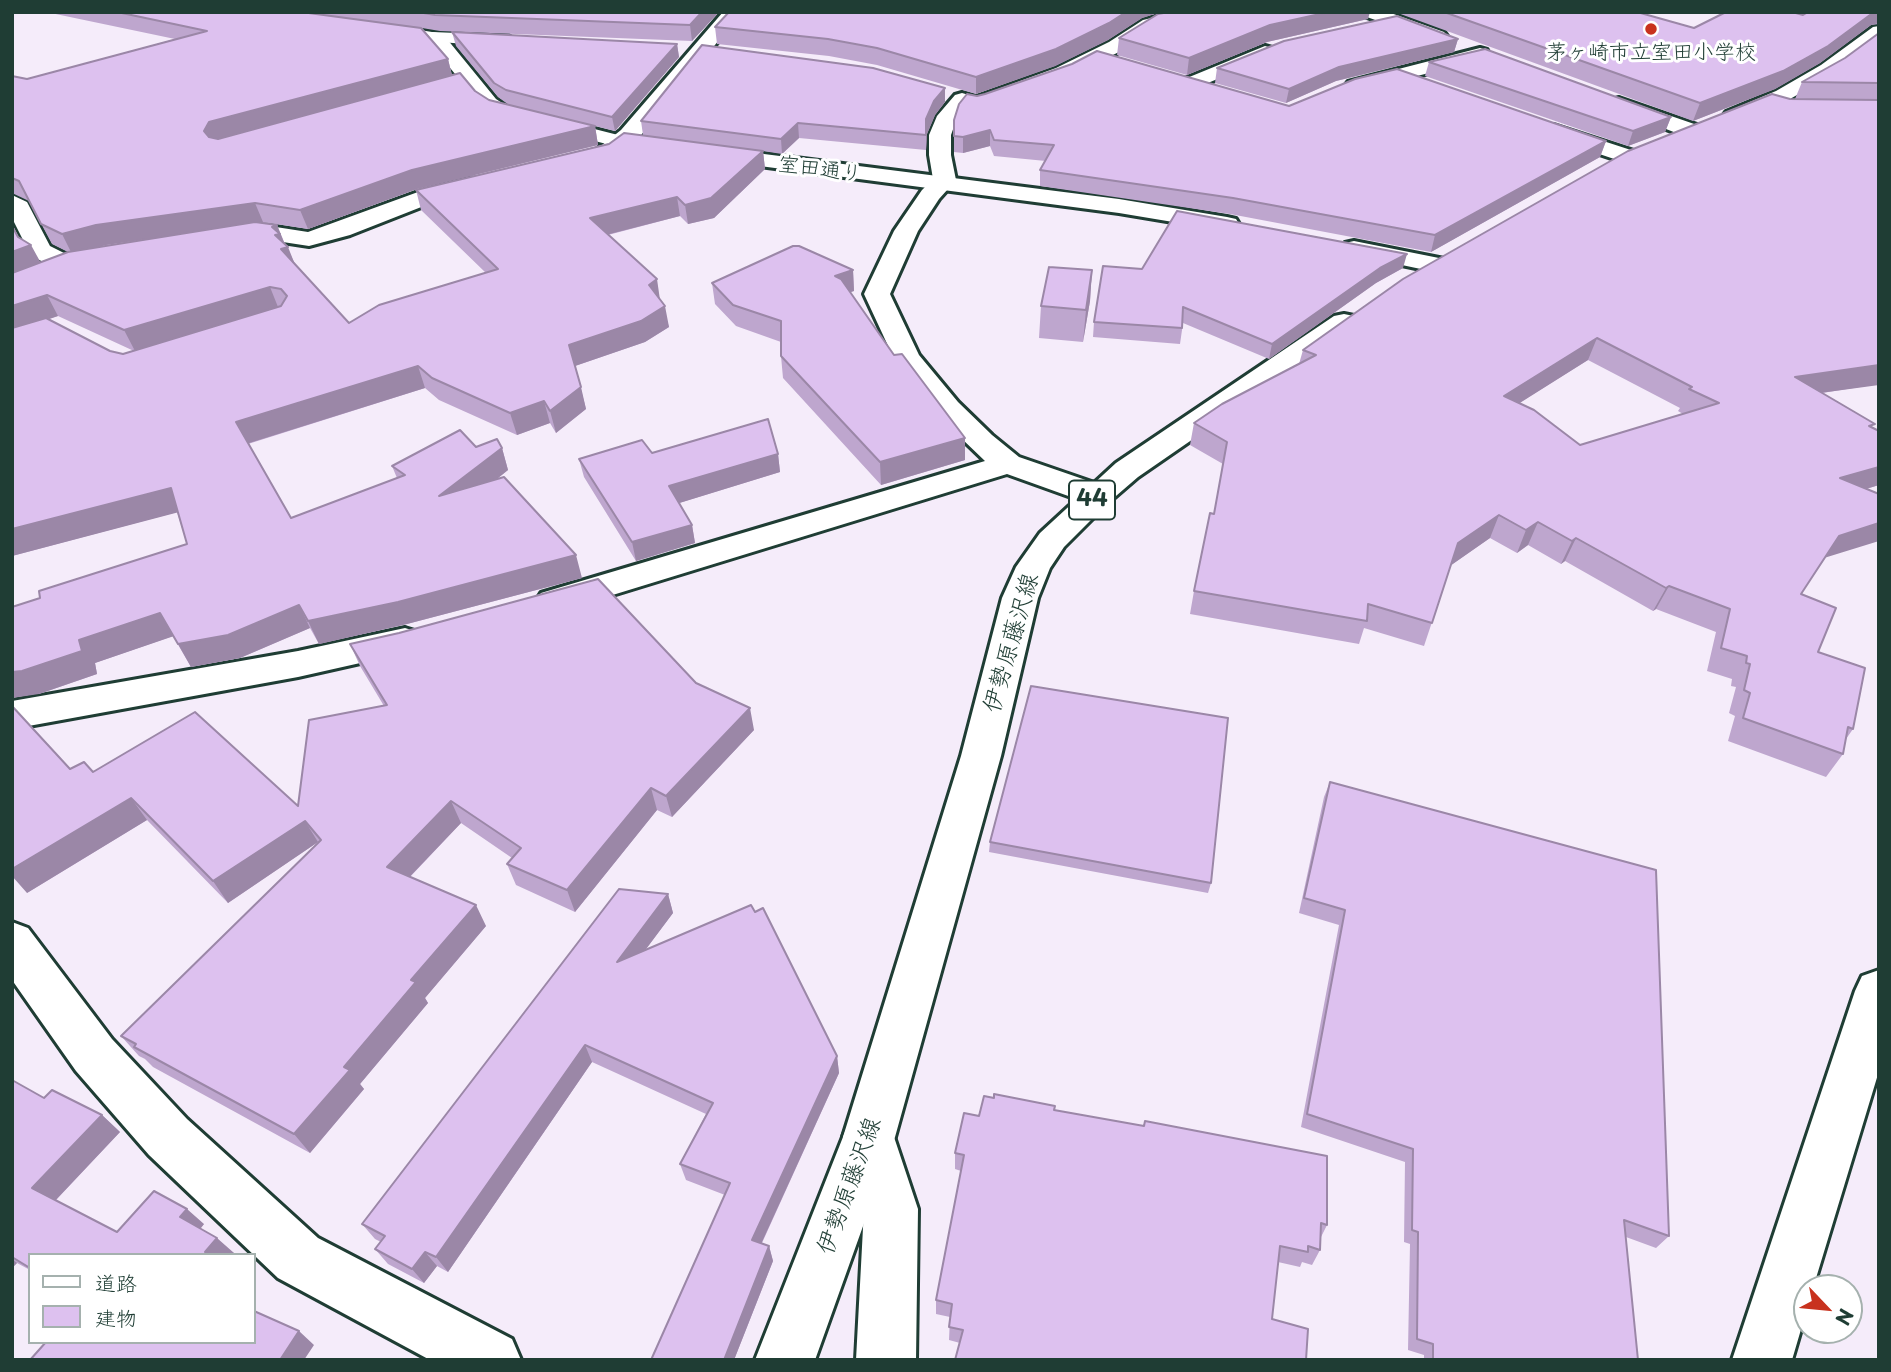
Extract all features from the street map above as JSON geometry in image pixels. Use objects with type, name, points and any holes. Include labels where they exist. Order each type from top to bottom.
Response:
[{"type":"street","points":[[567,165],[604,155],[622,142],[733,12]]},
{"type":"street","points":[[938,92],[977,103],[1096,57],[1149,24],[1165,19],[1220,12]]},
{"type":"street","points":[[1333,93],[1394,75],[1492,55],[1370,12]]},
{"type":"street","points":[[1356,30],[1396,21]]},
{"type":"street","points":[[359,26],[432,37],[521,42]]},
{"type":"street","name":"室田通り","points":[[432,37],[440,43],[489,103],[501,111],[622,142],[938,185],[1119,206],[1244,227]]},
{"type":"street","points":[[1584,177],[1626,156],[1692,131],[1779,106],[1828,69],[1875,40]]},
{"type":"street","points":[[1214,92],[1182,82],[1288,45]]},
{"type":"street","points":[[668,48],[727,53]]},
{"type":"street","points":[[1096,57],[1122,65]]},
{"type":"street","points":[[1394,75],[1433,89]]},
{"type":"street","points":[[446,87],[470,80]]},
{"type":"street","points":[[1601,97],[1692,131]]},
{"type":"street","points":[[962,99],[947,116],[940,135],[940,155],[946,180],[938,185],[906,231],[877,294],[906,357],[947,408],[1008,464],[1097,495]]},
{"type":"street","points":[[1536,125],[1626,156]]},
{"type":"street","points":[[211,240],[263,232],[309,239],[341,230],[426,197],[498,179]]},
{"type":"street","points":[[12,202],[19,207],[40,251],[69,265]]},
{"type":"street","points":[[1339,245],[1435,264]]},
{"type":"street","name":"伊勢原藤沢線","points":[[785,1360],[869,1137],[981,756],[1020,598],[1032,566],[1052,540],[1097,495],[1127,470],[1377,299],[1467,245]]},
{"type":"street","points":[[46,274],[94,259]]},
{"type":"street","points":[[525,609],[1008,464]]},
{"type":"street","points":[[12,715],[298,664],[442,631]]},
{"type":"street","points":[[12,942],[94,1055],[168,1137],[298,1258],[491,1360]]},
{"type":"street","points":[[1762,1360],[1879,991]]},
{"type":"street","points":[[869,1137],[891,1209],[886,1360]]},
{"type":"building","points":[[117,12],[301,12],[421,28],[448,59],[209,122],[204,131],[209,137],[218,139],[460,73],[475,91],[489,100],[595,126],[412,170],[300,210],[255,203],[96,225],[62,234],[41,224],[19,181],[12,178],[12,76],[27,79],[207,31]]},
{"type":"building","points":[[418,12],[702,12],[690,25],[435,15]]},
{"type":"building","points":[[729,12],[1126,12],[1056,49],[976,77],[877,48],[828,39],[715,27]]},
{"type":"building","points":[[1329,12],[1270,25],[1189,58],[1119,38],[1158,14]]},
{"type":"building","points":[[1444,12],[1637,12],[1694,28],[1726,12],[1792,12],[1803,15],[1808,12],[1874,12],[1828,46],[1783,71],[1700,103]]},
{"type":"building","points":[[1397,16],[1458,39],[1339,67],[1289,89],[1217,68],[1284,41]]},
{"type":"building","points":[[452,32],[677,44],[612,117],[506,90],[494,83]]},
{"type":"building","points":[[1879,33],[1879,83],[1802,82],[1845,58]]},
{"type":"building","points":[[702,45],[873,68],[945,88],[934,101],[926,119],[926,135],[798,123],[781,139],[641,121]]},
{"type":"building","points":[[1485,49],[1671,117],[1633,131],[1429,62]]},
{"type":"building","points":[[1097,51],[1289,106],[1355,79],[1397,69],[1606,141],[1435,235],[1233,198],[1040,170],[1054,145],[994,140],[990,130],[963,137],[954,136],[954,120],[959,104],[967,94],[985,94],[1072,64]]},
{"type":"building","points":[[1772,94],[1790,99],[1879,100],[1879,365],[1795,377],[1875,424],[1869,426],[1879,431],[1879,467],[1840,478],[1879,494],[1879,523],[1839,536],[1801,594],[1836,608],[1818,652],[1865,668],[1853,729],[1848,727],[1843,754],[1743,718],[1750,693],[1744,690],[1750,664],[1746,663],[1747,656],[1721,648],[1730,609],[1669,586],[1666,588],[1576,538],[1572,541],[1538,522],[1526,530],[1499,515],[1458,543],[1432,623],[1368,604],[1367,621],[1194,591],[1210,513],[1214,514],[1227,442],[1194,423],[1222,404],[1316,355],[1303,350],[1403,279],[1628,151]],"holes":[[[1597,338],[1692,387],[1689,389],[1719,403],[1580,445],[1534,410],[1504,396]]]},
{"type":"building","points":[[624,133],[763,151],[711,198],[685,205],[677,197],[590,218],[657,279],[649,285],[665,306],[641,321],[569,345],[581,387],[550,411],[544,401],[510,413],[432,378],[418,366],[236,422],[291,518],[405,475],[392,466],[460,430],[476,447],[497,439],[502,448],[439,496],[504,477],[576,555],[398,602],[308,621],[299,605],[228,635],[178,644],[160,613],[79,640],[82,651],[12,672],[12,607],[40,598],[39,591],[187,544],[171,488],[12,529],[12,328],[46,318],[110,351],[123,354],[281,306],[287,296],[281,289],[270,287],[124,330],[47,295],[12,306],[12,273],[68,252],[255,222],[277,225],[272,227],[280,234],[275,235],[288,247],[281,249],[349,323],[379,305],[498,269],[416,190],[609,144]]},
{"type":"building","points":[[1177,211],[1407,254],[1380,268],[1272,344],[1183,307],[1182,328],[1094,322],[1103,266],[1142,269]]},
{"type":"building","points":[[12,226],[18,237],[31,245],[12,252]]},
{"type":"building","points":[[793,246],[799,246],[853,270],[835,276],[841,279],[894,355],[902,354],[965,438],[880,462],[781,356],[781,321],[733,305],[712,283]]},
{"type":"building","points":[[1049,267],[1092,270],[1086,310],[1041,306]]},
{"type":"building","points":[[768,419],[778,454],[669,486],[692,525],[632,542],[579,459],[642,440],[652,453]]},
{"type":"building","points":[[598,579],[696,683],[750,708],[666,796],[651,788],[567,890],[507,864],[521,848],[451,801],[387,867],[476,905],[411,980],[416,982],[344,1067],[350,1070],[294,1134],[134,1047],[136,1044],[121,1036],[321,840],[305,821],[213,881],[131,798],[12,869],[12,706],[70,769],[84,762],[93,772],[195,712],[298,806],[309,720],[387,705],[350,644]]},
{"type":"building","points":[[1031,686],[1228,718],[1211,883],[990,842]]},
{"type":"building","points":[[1330,782],[1656,870],[1669,1236],[1624,1220],[1638,1360],[1433,1360],[1433,1344],[1417,1339],[1418,1232],[1412,1230],[1413,1149],[1307,1114],[1345,910],[1304,898]]},
{"type":"building","points":[[619,889],[668,894],[617,962],[751,905],[755,912],[763,908],[837,1056],[752,1240],[769,1246],[724,1360],[651,1360],[730,1183],[680,1164],[713,1103],[585,1045],[436,1257],[425,1252],[412,1269],[375,1249],[385,1236],[362,1224]]},
{"type":"building","points":[[12,1080],[44,1098],[52,1090],[102,1115],[32,1188],[117,1232],[154,1191],[187,1209],[180,1217],[217,1238],[205,1252],[207,1253],[28,1253],[28,1267],[12,1257]]},
{"type":"building","points":[[994,1094],[1055,1106],[1054,1110],[1144,1126],[1145,1121],[1327,1156],[1327,1225],[1321,1223],[1320,1250],[1308,1246],[1308,1252],[1280,1246],[1272,1319],[1308,1329],[1306,1360],[955,1360],[963,1330],[949,1327],[952,1304],[936,1300],[964,1155],[955,1153],[964,1113],[979,1116],[984,1096],[994,1098]]},
{"type":"building","points":[[256,1312],[299,1331],[280,1360],[30,1360],[44,1344],[256,1344]]},
{"type":"place","name":"茅ヶ崎市立室田小学校","points":[[1651,29]]}]
